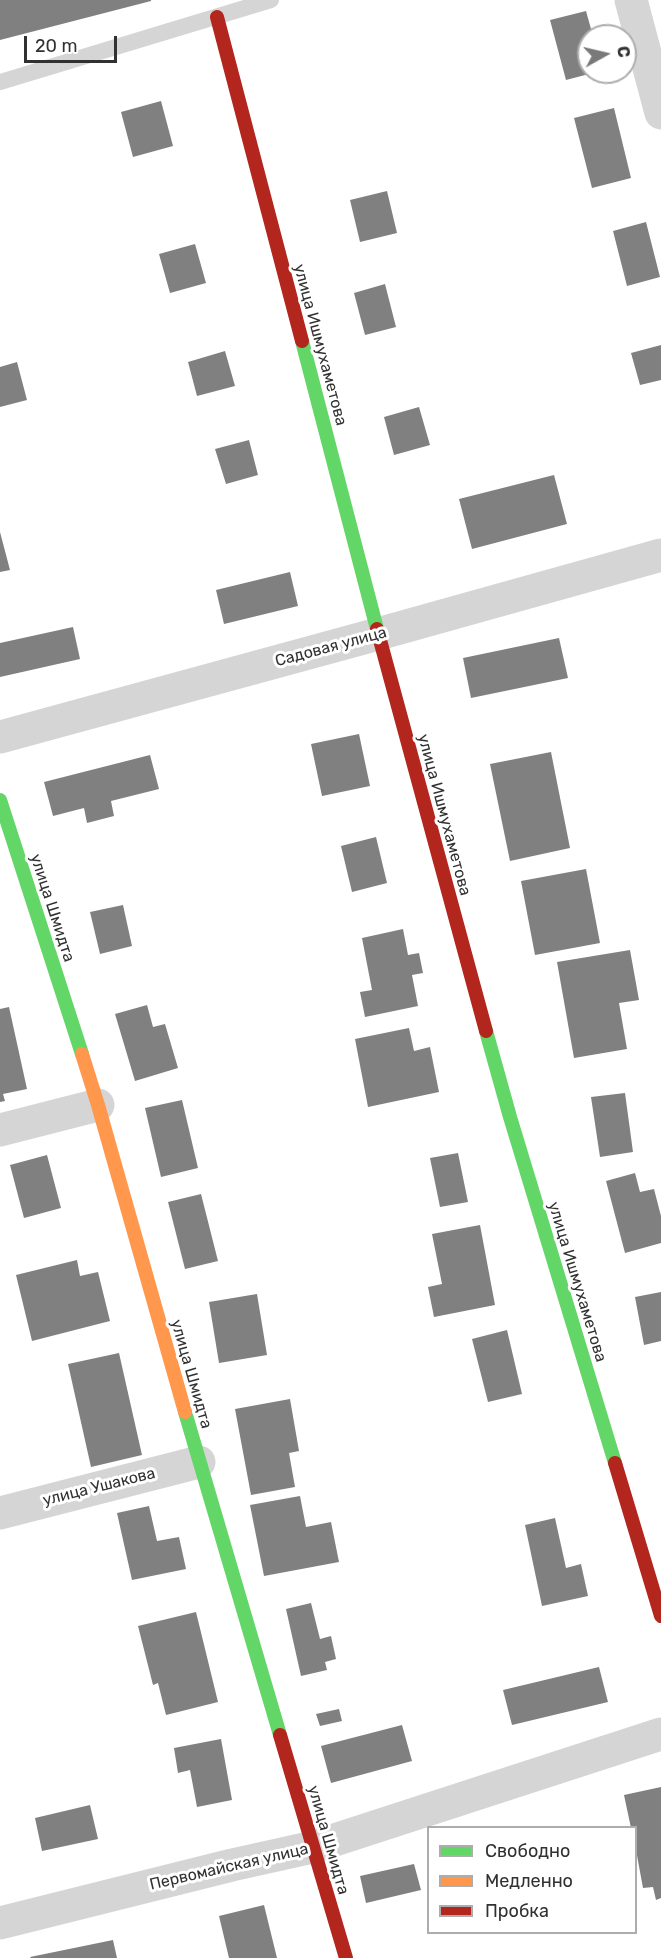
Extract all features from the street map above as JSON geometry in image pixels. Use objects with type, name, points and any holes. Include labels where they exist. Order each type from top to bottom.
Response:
[{"type":"street","points":[[631,0],[661,113]]},
{"type":"street","name":"улица Ишмухаметова","points":[[217,16],[378,634],[507,1105],[661,1616]]},
{"type":"street","name":"Садовая улица","points":[[0,737],[661,555]]},
{"type":"street","name":"улица Шмидта","points":[[0,800],[99,1105],[199,1462],[346,1958]]},
{"type":"street","points":[[0,1130],[99,1105]]},
{"type":"street","name":"улица Ушакова","points":[[0,1513],[199,1462]]},
{"type":"street","name":"Первомайская улица","points":[[0,1923],[313,1847],[661,1734]]},
{"type":"lane","points":[[0,82],[271,0]]},
{"type":"building","points":[[0,0],[151,0],[151,1],[0,40]]},
{"type":"building","points":[[586,11],[590,24],[577,24],[577,77],[566,80],[550,20]]},
{"type":"building","points":[[161,101],[173,146],[133,157],[121,112]]},
{"type":"building","points":[[614,108],[631,178],[592,188],[574,118]]},
{"type":"building","points":[[387,191],[397,233],[360,242],[350,200]]},
{"type":"building","points":[[646,222],[660,277],[627,286],[613,231]]},
{"type":"building","points":[[195,244],[206,283],[170,293],[159,254]]},
{"type":"building","points":[[385,284],[396,327],[365,335],[354,293]]},
{"type":"building","points":[[661,345],[661,380],[640,385],[631,353]]},
{"type":"building","points":[[225,351],[235,386],[197,396],[188,362]]},
{"type":"building","points":[[17,362],[27,400],[0,407],[0,367]]},
{"type":"building","points":[[419,407],[430,445],[394,455],[384,417]]},
{"type":"building","points":[[249,440],[258,475],[226,484],[215,449]]},
{"type":"building","points":[[554,475],[567,524],[472,549],[459,499]]},
{"type":"building","points":[[0,532],[10,570],[0,572]]},
{"type":"building","points":[[290,572],[298,606],[224,624],[216,590]]},
{"type":"building","points":[[73,627],[80,659],[0,677],[0,643]]},
{"type":"building","points":[[559,638],[568,678],[471,698],[463,658]]},
{"type":"building","points":[[359,734],[370,786],[322,796],[311,744]]},
{"type":"building","points":[[551,752],[570,848],[510,861],[490,764]]},
{"type":"building","points":[[150,755],[159,789],[111,801],[114,816],[87,823],[84,808],[53,816],[44,782]]},
{"type":"building","points":[[376,837],[387,883],[352,892],[341,846]]},
{"type":"building","points":[[586,869],[600,943],[535,955],[521,881]]},
{"type":"building","points":[[123,905],[132,946],[100,954],[90,912]]},
{"type":"building","points":[[403,929],[408,955],[419,953],[423,973],[412,975],[418,1006],[365,1017],[360,992],[372,990],[362,938]]},
{"type":"building","points":[[630,950],[639,1000],[619,1003],[627,1049],[574,1058],[557,962]]},
{"type":"building","points":[[147,1005],[153,1027],[165,1024],[178,1068],[135,1081],[115,1014]]},
{"type":"building","points":[[9,1007],[27,1089],[3,1094],[5,1101],[0,1102],[0,1009]]},
{"type":"building","points":[[409,1028],[414,1051],[430,1047],[439,1092],[368,1107],[355,1039]]},
{"type":"building","points":[[625,1093],[633,1152],[600,1157],[591,1097]]},
{"type":"building","points":[[182,1100],[198,1168],[161,1177],[145,1108]]},
{"type":"building","points":[[458,1153],[468,1202],[440,1207],[430,1158]]},
{"type":"building","points":[[47,1155],[61,1208],[24,1218],[10,1165]]},
{"type":"building","points":[[635,1173],[640,1192],[654,1189],[661,1216],[661,1243],[625,1253],[606,1181]]},
{"type":"building","points":[[201,1194],[218,1261],[185,1269],[168,1202]]},
{"type":"building","points":[[480,1225],[495,1305],[434,1317],[428,1287],[442,1284],[432,1234]]},
{"type":"building","points":[[77,1260],[80,1276],[98,1272],[110,1321],[32,1341],[16,1275]]},
{"type":"building","points":[[661,1292],[661,1341],[644,1345],[635,1297]]},
{"type":"building","points":[[257,1294],[267,1355],[219,1363],[209,1302]]},
{"type":"building","points":[[507,1330],[522,1394],[488,1402],[472,1339]]},
{"type":"building","points":[[119,1353],[142,1455],[91,1467],[68,1364]]},
{"type":"building","points":[[290,1399],[299,1451],[289,1453],[295,1487],[251,1495],[235,1409]]},
{"type":"building","points":[[300,1496],[306,1527],[331,1522],[339,1562],[264,1576],[250,1505]]},
{"type":"building","points":[[149,1506],[157,1541],[179,1537],[186,1569],[132,1580],[117,1513]]},
{"type":"building","points":[[555,1518],[566,1568],[581,1564],[588,1596],[542,1606],[525,1525]]},
{"type":"building","points":[[311,1603],[320,1639],[331,1636],[336,1659],[325,1662],[327,1670],[301,1676],[286,1609]]},
{"type":"building","points":[[196,1612],[218,1702],[166,1715],[158,1683],[153,1685],[138,1626]]},
{"type":"building","points":[[599,1667],[608,1702],[512,1725],[503,1690]]},
{"type":"building","points":[[339,1709],[342,1721],[320,1726],[316,1714]]},
{"type":"building","points":[[402,1725],[412,1761],[331,1783],[321,1746]]},
{"type":"building","points":[[221,1739],[232,1800],[197,1807],[190,1770],[178,1773],[174,1748]]},
{"type":"building","points":[[661,1787],[661,1898],[656,1900],[653,1887],[643,1888],[637,1855],[637,1826],[631,1826],[624,1795]]},
{"type":"building","points":[[90,1805],[98,1839],[42,1851],[35,1818]]},
{"type":"building","points":[[414,1864],[421,1890],[366,1903],[360,1876]]},
{"type":"building","points":[[264,1905],[277,1958],[229,1958],[219,1916]]},
{"type":"building","points":[[113,1940],[117,1958],[30,1957]]},
{"type":"traffic: fast","points":[[302,341],[377,629]]},
{"type":"traffic: fast","points":[[0,800],[82,1054]]},
{"type":"traffic: fast","points":[[486,1031],[615,1463]]},
{"type":"traffic: fast","points":[[185,1412],[280,1735]]},
{"type":"traffic: slow","points":[[82,1054],[185,1412]]},
{"type":"traffic: jam","points":[[217,17],[302,341]]},
{"type":"traffic: jam","points":[[377,629],[486,1031]]},
{"type":"traffic: jam","points":[[615,1463],[661,1616]]},
{"type":"traffic: jam","points":[[280,1735],[346,1958]]}]
